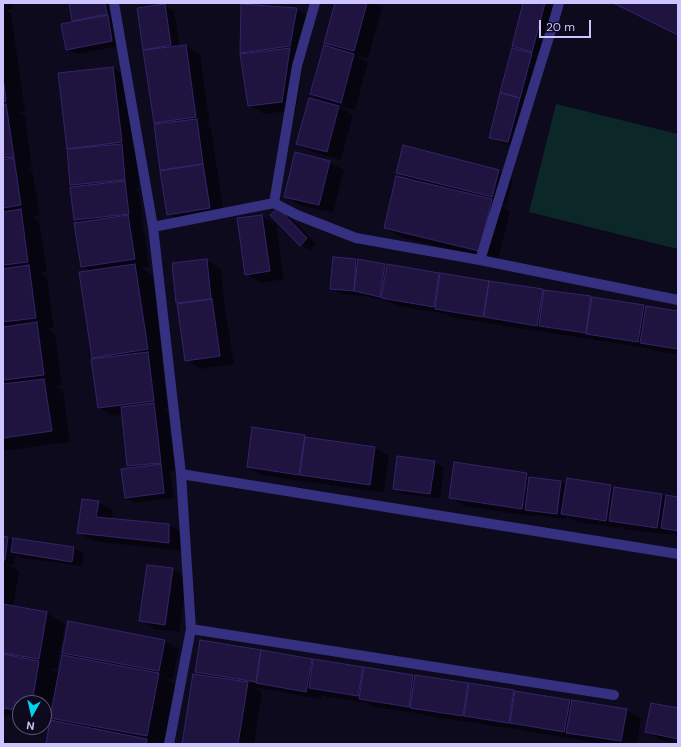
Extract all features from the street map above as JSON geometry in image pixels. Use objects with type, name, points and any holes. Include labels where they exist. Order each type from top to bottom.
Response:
[{"type":"street","points":[[114,3],[153,227],[182,474],[191,629],[169,744]]},
{"type":"street","points":[[274,203],[297,66],[315,3]]},
{"type":"street","points":[[480,260],[559,3]]},
{"type":"street","points":[[153,227],[274,203],[297,215],[356,238],[480,260],[678,300]]},
{"type":"street","points":[[182,474],[678,554]]},
{"type":"street","points":[[191,629],[614,695]]},
{"type":"green space","points":[[556,104],[678,134],[678,249],[529,212]]},
{"type":"building","points":[[69,3],[105,3],[107,14],[72,21]]},
{"type":"building","points":[[335,3],[367,3],[354,51],[324,43]]},
{"type":"building","points":[[523,3],[545,3],[532,52],[512,46]]},
{"type":"building","points":[[613,3],[676,3],[678,4],[678,35]]},
{"type":"building","points":[[165,4],[171,45],[143,50],[137,8]]},
{"type":"building","points":[[241,4],[297,8],[290,46],[240,53]]},
{"type":"building","points":[[108,15],[112,41],[66,50],[61,24]]},
{"type":"building","points":[[186,45],[196,117],[154,123],[143,50]]},
{"type":"building","points":[[324,45],[354,54],[341,103],[310,94]]},
{"type":"building","points":[[290,48],[282,102],[248,106],[240,54]]},
{"type":"building","points":[[512,48],[532,53],[520,98],[500,92]]},
{"type":"building","points":[[113,67],[122,142],[67,149],[58,73]]},
{"type":"building","points":[[3,77],[6,101],[3,102]]},
{"type":"building","points":[[500,93],[520,98],[508,142],[489,138]]},
{"type":"building","points":[[309,98],[339,106],[327,152],[296,144]]},
{"type":"building","points":[[6,104],[14,157],[3,158],[3,105]]},
{"type":"building","points":[[197,119],[203,164],[160,170],[154,124]]},
{"type":"building","points":[[122,144],[125,180],[70,185],[67,149]]},
{"type":"building","points":[[403,145],[499,170],[492,197],[396,173]]},
{"type":"building","points":[[295,152],[330,161],[319,205],[284,197]]},
{"type":"building","points":[[14,158],[21,205],[3,208],[3,160]]},
{"type":"building","points":[[203,164],[210,208],[167,215],[160,171]]},
{"type":"building","points":[[396,176],[492,199],[479,251],[384,228]]},
{"type":"building","points":[[125,181],[129,214],[74,220],[70,187]]},
{"type":"building","points":[[278,208],[307,238],[300,246],[270,215]]},
{"type":"building","points":[[21,209],[28,262],[3,265],[3,212]]},
{"type":"building","points":[[128,215],[135,259],[81,267],[74,223]]},
{"type":"building","points":[[262,215],[270,271],[245,275],[237,218]]},
{"type":"building","points":[[333,257],[356,259],[354,291],[330,289]]},
{"type":"building","points":[[207,259],[211,299],[176,303],[172,263]]},
{"type":"building","points":[[358,259],[385,264],[380,297],[354,291]]},
{"type":"building","points":[[135,264],[148,349],[92,358],[79,272]]},
{"type":"building","points":[[387,264],[439,273],[434,307],[381,298]]},
{"type":"building","points":[[29,265],[36,318],[3,322],[3,269]]},
{"type":"building","points":[[440,273],[489,281],[483,317],[435,309]]},
{"type":"building","points":[[489,281],[543,289],[537,326],[484,317]]},
{"type":"building","points":[[544,290],[591,296],[586,333],[539,326]]},
{"type":"building","points":[[592,297],[644,305],[638,342],[586,334]]},
{"type":"building","points":[[212,299],[220,356],[185,361],[177,304]]},
{"type":"building","points":[[646,306],[678,311],[678,349],[640,343]]},
{"type":"building","points":[[37,322],[44,375],[3,380],[3,327]]},
{"type":"building","points":[[148,352],[154,401],[98,408],[91,359]]},
{"type":"building","points":[[44,379],[52,431],[3,438],[3,384]]},
{"type":"building","points":[[154,403],[161,463],[127,466],[121,407]]},
{"type":"building","points":[[252,427],[305,435],[299,475],[247,467]]},
{"type":"building","points":[[305,437],[375,447],[370,485],[300,475]]},
{"type":"building","points":[[397,456],[435,461],[430,494],[393,489]]},
{"type":"building","points":[[454,462],[527,473],[522,509],[449,498]]},
{"type":"building","points":[[161,464],[164,493],[125,498],[121,469]]},
{"type":"building","points":[[529,477],[561,481],[557,514],[525,510]]},
{"type":"building","points":[[567,478],[611,485],[606,521],[561,514]]},
{"type":"building","points":[[614,487],[662,494],[657,528],[609,521]]},
{"type":"building","points":[[666,495],[678,497],[678,531],[661,528]]},
{"type":"building","points":[[82,499],[99,501],[96,517],[169,524],[169,543],[77,533]]},
{"type":"building","points":[[3,536],[8,537],[5,560],[3,560]]},
{"type":"building","points":[[13,538],[74,547],[72,562],[11,552]]},
{"type":"building","points":[[147,565],[173,568],[165,625],[139,621]]},
{"type":"building","points":[[3,604],[47,612],[39,659],[3,653]]},
{"type":"building","points":[[68,621],[165,640],[159,671],[62,653]]},
{"type":"building","points":[[200,640],[261,650],[256,682],[195,672]]},
{"type":"building","points":[[261,650],[312,659],[306,692],[256,683]]},
{"type":"building","points":[[3,654],[39,661],[33,695],[12,695],[12,710],[3,708]]},
{"type":"building","points":[[62,655],[159,673],[147,736],[52,718],[52,708]]},
{"type":"building","points":[[313,659],[363,667],[358,696],[309,688]]},
{"type":"building","points":[[364,667],[413,675],[409,707],[359,699]]},
{"type":"building","points":[[193,674],[248,682],[238,744],[182,744]]},
{"type":"building","points":[[415,675],[468,683],[463,716],[410,708]]},
{"type":"building","points":[[469,683],[514,690],[509,723],[464,716]]},
{"type":"building","points":[[515,691],[570,700],[564,732],[510,723]]},
{"type":"building","points":[[572,700],[627,709],[621,741],[566,733]]},
{"type":"building","points":[[651,703],[678,708],[678,739],[645,732]]},
{"type":"building","points":[[52,720],[147,739],[146,744],[46,744],[48,735],[52,735]]}]
